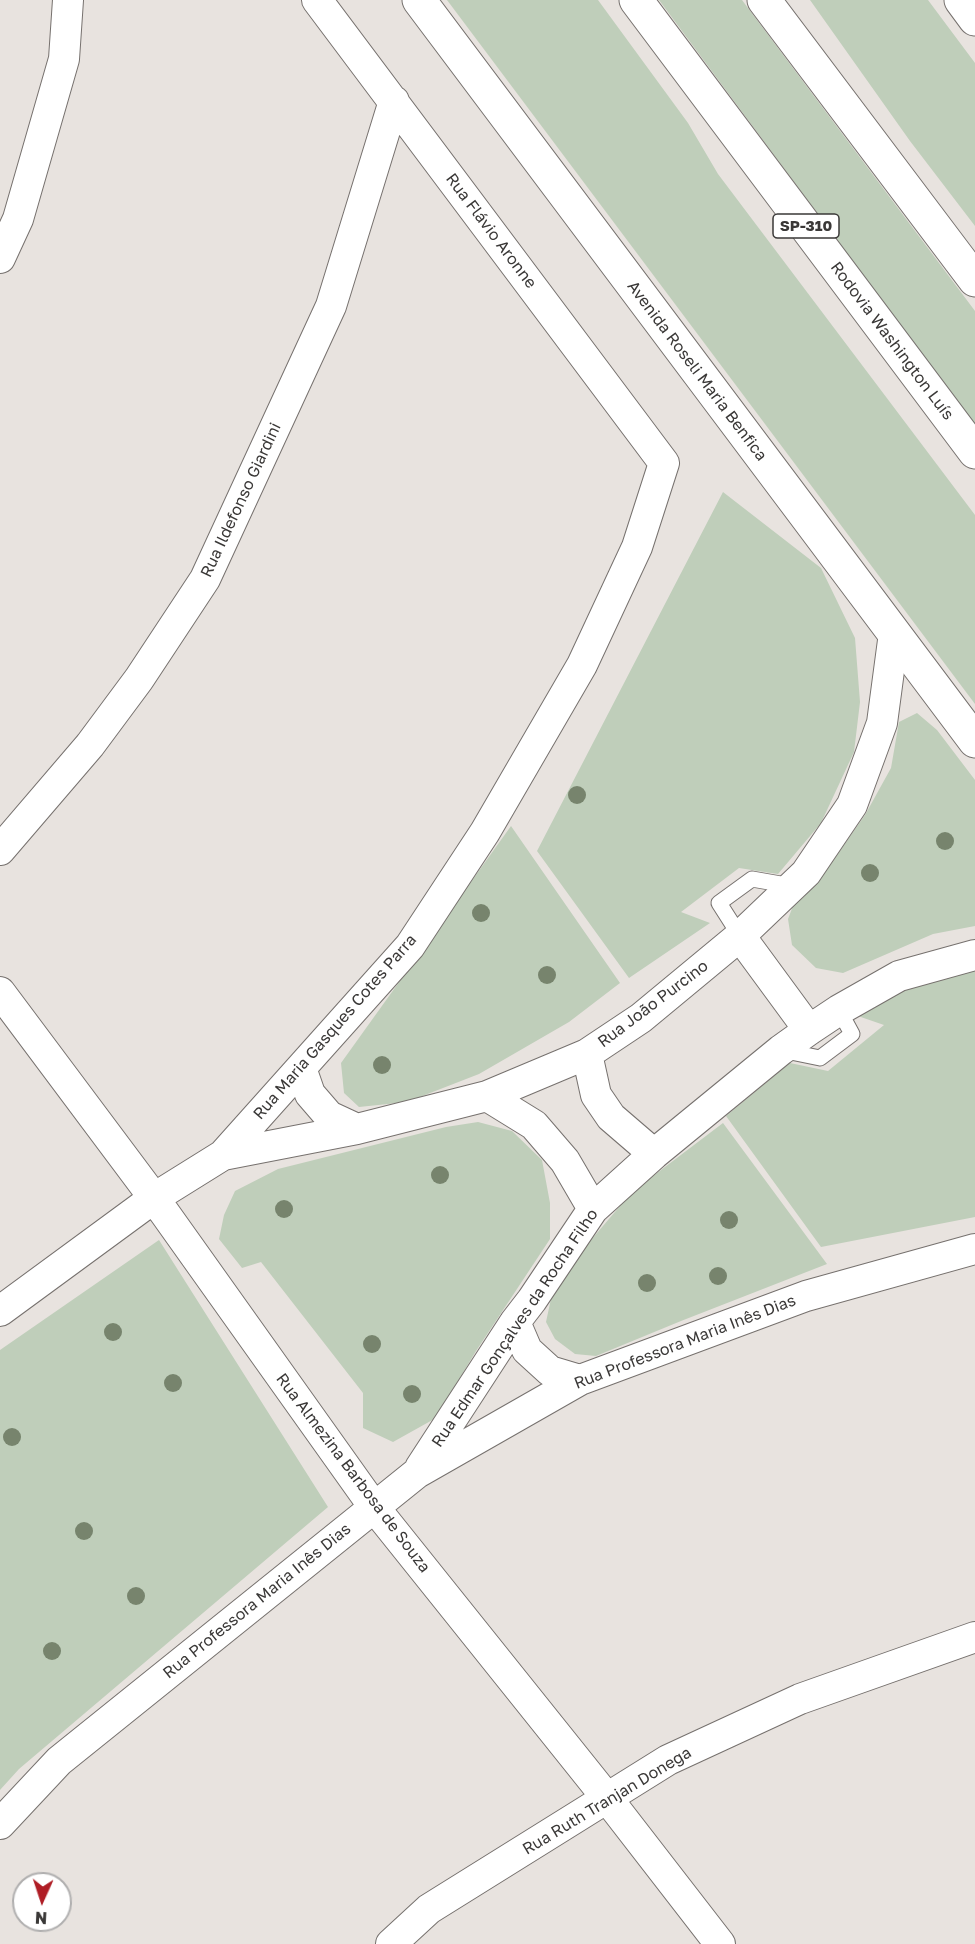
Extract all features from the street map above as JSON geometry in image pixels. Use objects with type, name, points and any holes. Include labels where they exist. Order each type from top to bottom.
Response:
[{"type":"main road","name":"Avenida Roseli Maria Benfica","points":[[419,0],[975,741]]},
{"type":"main road","name":"Rodovia Washington Luís","points":[[636,0],[975,452]]},
{"type":"main road","points":[[764,0],[975,280]]},
{"type":"main road","points":[[961,0],[975,19]]},
{"type":"street","points":[[0,258],[18,219],[64,59],[68,0]]},
{"type":"street","name":"Rua Flávio Aronne","points":[[317,0],[664,463]]},
{"type":"street","name":"Rua Ildefonso Giardini","points":[[0,850],[67,772],[118,707],[205,579],[331,306],[394,101]]},
{"type":"street","name":"Rua Maria Gasques Cotes Parra","points":[[0,1311],[154,1198],[223,1155],[410,946],[484,832],[582,665],[636,547],[664,463]]},
{"type":"street","name":"Rua João Purcino","points":[[223,1155],[357,1129],[487,1096],[587,1054],[641,1018],[740,936],[806,873],[852,805],[882,723],[894,633]]},
{"type":"street","points":[[740,936],[809,1030]]},
{"type":"street","name":"Rua Edmar Gonçalves da Rocha Filho","points":[[417,1473],[515,1322],[593,1209],[654,1154],[781,1050],[809,1030],[899,976],[975,954]]},
{"type":"street","name":"Rua Almezina Barbosa de Souza","points":[[0,992],[154,1198],[374,1507],[607,1798],[720,1944]]},
{"type":"street","points":[[587,1054],[596,1095],[611,1117],[654,1154]]},
{"type":"street","points":[[301,1068],[310,1095],[329,1116],[357,1129]]},
{"type":"street","points":[[487,1096],[534,1125],[565,1161],[593,1209]]},
{"type":"street","name":"Rua Professora Maria Inês Dias","points":[[0,1824],[59,1761],[417,1473],[580,1380],[806,1296],[975,1249]]},
{"type":"street","points":[[515,1322],[527,1350],[550,1371],[580,1380]]},
{"type":"street","name":"Rua Ruth Tranjan Donega","points":[[390,1944],[429,1909],[668,1760],[800,1699],[975,1637]]},
{"type":"lane","points":[[781,1050],[820,1058],[852,1034],[839,1010]]},
{"type":"green space","points":[[447,0],[598,0],[688,123],[718,174],[975,515],[975,704]]},
{"type":"green space","points":[[659,0],[742,0],[975,311],[975,426]]},
{"type":"green space","points":[[810,0],[928,0],[975,63],[975,226],[910,141]]},
{"type":"green space","points":[[723,492],[821,568],[855,638],[860,702],[854,752],[821,823],[778,874],[739,868],[681,912],[710,923],[629,978],[537,851]]},
{"type":"green space","points":[[917,713],[937,730],[975,780],[975,926],[933,934],[843,973],[816,968],[792,945],[788,919],[796,898],[830,865],[865,815],[891,768],[899,722]]},
{"type":"green space","points":[[511,826],[620,983],[569,1022],[479,1074],[407,1102],[359,1107],[344,1093],[341,1063]]},
{"type":"green space","points":[[975,965],[975,1217],[821,1247],[726,1116],[790,1063],[828,1071],[884,1025],[855,1015],[909,984]]},
{"type":"green space","points":[[478,1122],[512,1131],[542,1160],[550,1203],[550,1239],[476,1351],[436,1418],[393,1442],[363,1428],[363,1393],[261,1262],[242,1268],[219,1239],[224,1215],[235,1191],[278,1169],[446,1127]]},
{"type":"green space","points":[[723,1123],[827,1264],[596,1356],[575,1354],[555,1339],[546,1322],[552,1294],[579,1254],[632,1192]]},
{"type":"green space","points":[[159,1240],[328,1507],[19,1769],[0,1790],[0,1350]]}]
